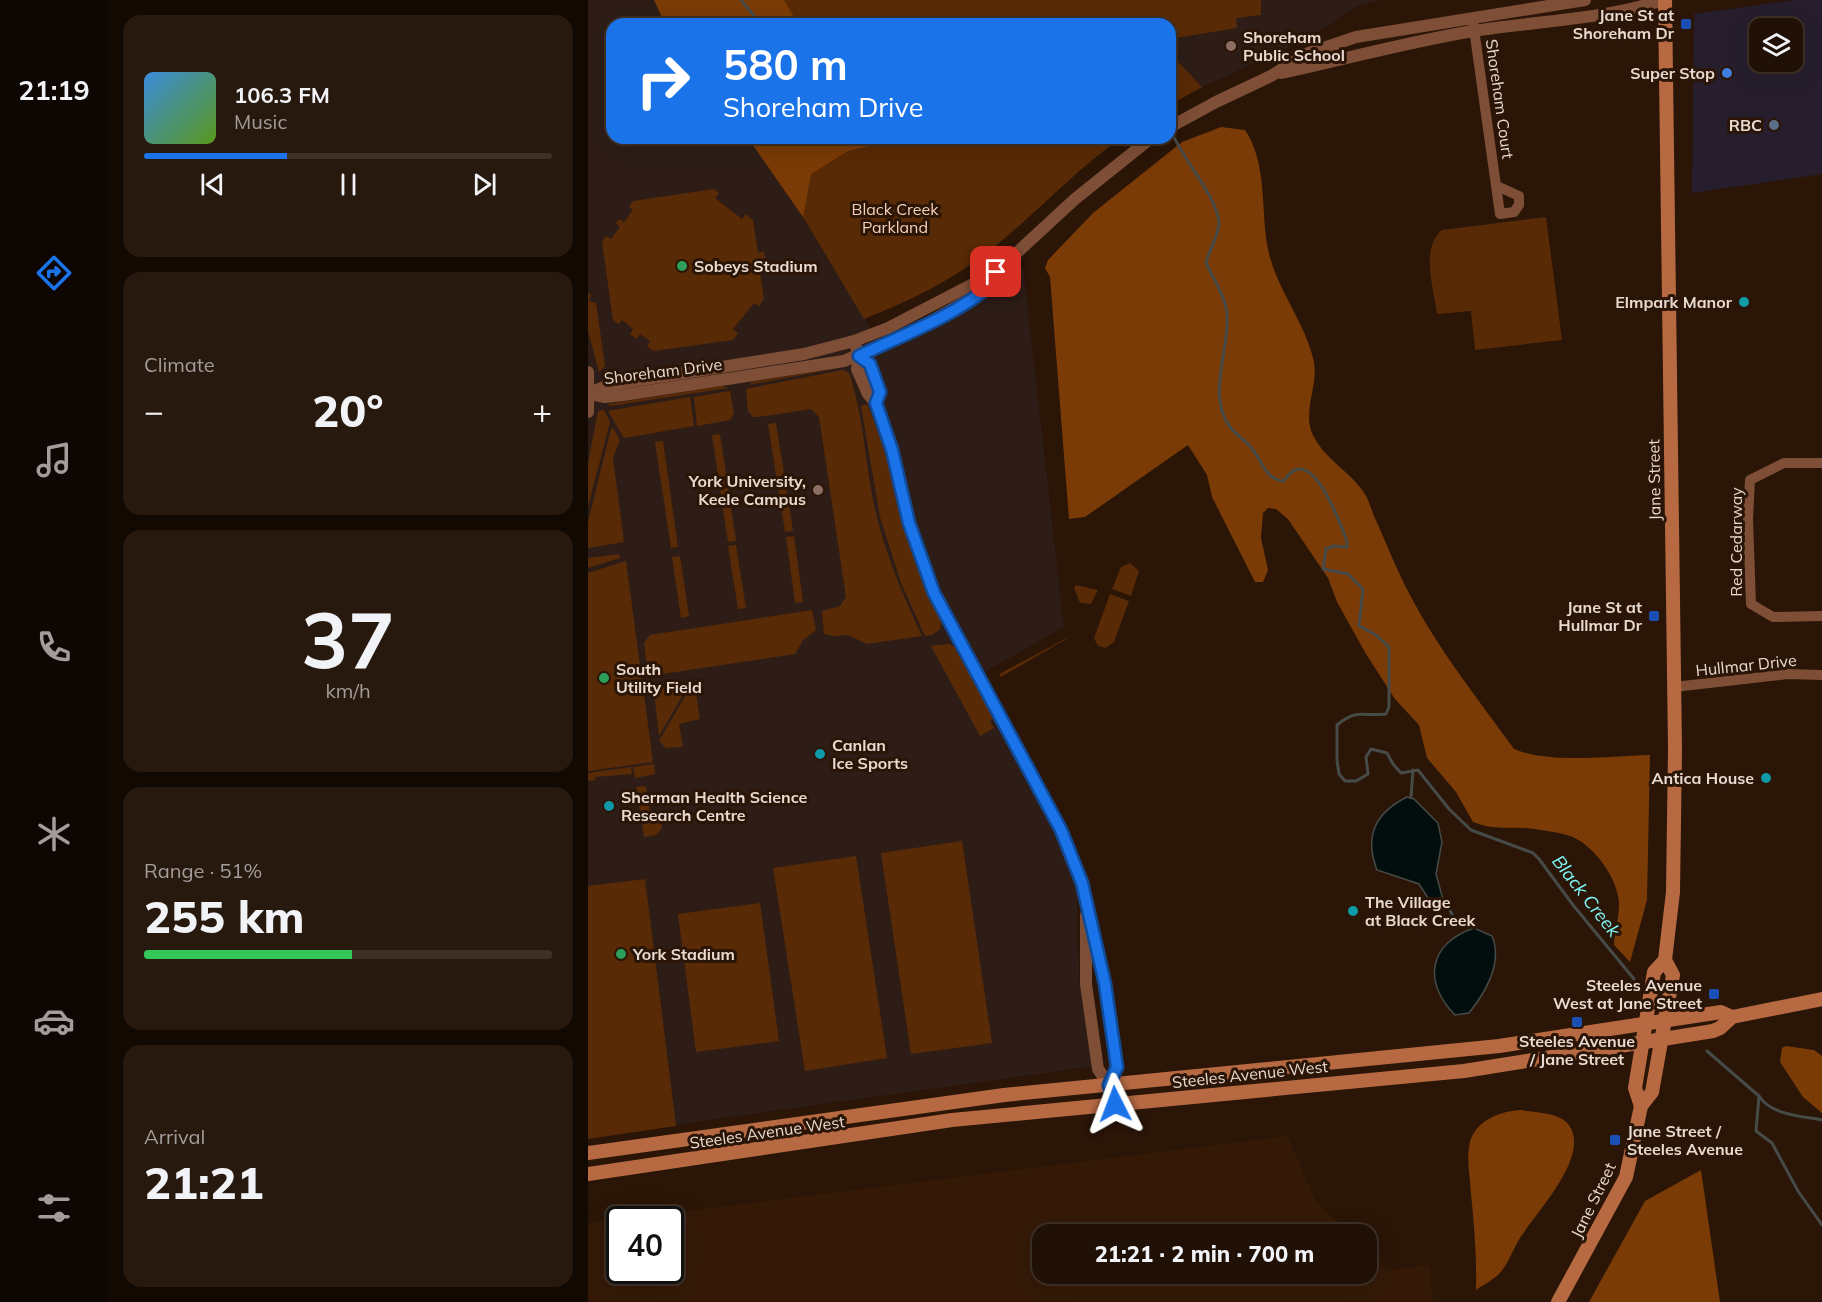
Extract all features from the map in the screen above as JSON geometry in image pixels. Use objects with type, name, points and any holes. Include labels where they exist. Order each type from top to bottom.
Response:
[{"type":"main road","name":"Jane Street","points":[[1558,1302],[1626,1177],[1641,1106],[1652,1092],[1673,975],[1665,960],[1674,854],[1674,687],[1664,0]]},
{"type":"main road","name":"Jane Street","points":[[1641,1106],[1635,1088],[1654,972],[1665,960]]},
{"type":"main road","name":"Steeles Avenue West","points":[[588,1174],[952,1120],[1464,1071],[1713,1031],[1732,1017],[1822,999]]},
{"type":"main road","name":"Steeles Avenue West","points":[[588,1153],[1004,1095],[1499,1046],[1721,1012],[1732,1017]]},
{"type":"main road","points":[[1301,1065],[1303,1085]]},
{"type":"street","points":[[1176,124],[1271,76],[1306,54],[1356,37],[1472,16],[1585,0]]},
{"type":"street","points":[[1271,76],[1363,52],[1475,31],[1633,10],[1664,0]]},
{"type":"street","name":"Shoreham Court","points":[[1472,16],[1497,186]]},
{"type":"street","name":"Shoreham Drive","points":[[589,393],[605,397],[623,395],[813,367],[859,356],[917,329],[989,286],[996,272],[1075,199],[1144,144]]},
{"type":"street","name":"Shoreham Drive","points":[[589,393],[609,386],[804,354],[854,341],[924,311],[981,277],[996,272]]},
{"type":"street","points":[[854,341],[859,356],[857,369],[868,394],[876,403],[892,450],[909,523],[934,593],[1061,830],[1082,883],[1103,973],[1117,1067],[1109,1085]]},
{"type":"street","points":[[588,372],[588,412]]},
{"type":"street","name":"Red Cedarway","points":[[1822,463],[1784,463],[1750,480],[1748,519],[1751,604],[1773,617],[1822,616]]},
{"type":"street","name":"Hullmar Drive","points":[[1674,687],[1788,674],[1822,675]]},
{"type":"street","points":[[1086,905],[1086,984],[1098,1069],[1109,1085],[1115,1104]]},
{"type":"shaded area","name":"York University, Keele Campus","points":[[588,0],[654,0],[662,18],[606,18],[606,144],[752,144],[803,217],[885,352],[964,309],[1023,267],[1064,627],[974,678],[1044,809],[1077,887],[1079,979],[1094,1066],[588,1137]]},
{"type":"shaded area","points":[[654,0],[784,0],[794,18],[662,18]]},
{"type":"shaded area","name":"Shoreham Public School","points":[[1261,0],[1380,0],[1357,6],[1308,39],[1202,87],[1176,59],[1176,38],[1237,28],[1236,18],[1261,15]]},
{"type":"shaded area","points":[[1794,0],[1822,0],[1822,174],[1692,193],[1694,14]]},
{"type":"shaded area","points":[[1221,127],[1245,130],[1257,157],[1262,186],[1265,230],[1271,260],[1304,332],[1314,362],[1315,371],[1309,416],[1312,433],[1322,450],[1365,494],[1405,585],[1446,654],[1514,749],[1528,754],[1562,758],[1650,755],[1647,900],[1630,962],[1614,945],[1618,894],[1610,874],[1597,856],[1581,842],[1568,835],[1527,828],[1494,827],[1473,822],[1456,792],[1427,758],[1419,725],[1395,699],[1366,654],[1337,602],[1328,578],[1288,519],[1276,509],[1268,508],[1263,513],[1261,538],[1268,570],[1263,582],[1255,582],[1212,497],[1207,475],[1188,445],[1085,517],[1069,519],[1050,277],[1045,268],[1048,260],[1093,213],[1182,142]]},
{"type":"shaded area","points":[[752,144],[877,144],[848,151],[811,174],[803,217]]},
{"type":"shaded area","points":[[1407,797],[1414,799],[1438,823],[1442,842],[1436,874],[1444,903],[1432,904],[1419,884],[1377,870],[1372,846],[1375,827],[1387,810]]},
{"type":"shaded area","points":[[1474,928],[1492,936],[1495,946],[1494,966],[1487,986],[1469,1013],[1455,1015],[1438,990],[1435,965],[1447,943]]},
{"type":"shaded area","points":[[1786,1046],[1814,1050],[1822,1056],[1822,1113],[1803,1097],[1780,1062],[1782,1048]]},
{"type":"shaded area","points":[[1521,1110],[1553,1115],[1565,1121],[1574,1138],[1573,1152],[1559,1183],[1520,1238],[1508,1262],[1494,1278],[1476,1290],[1475,1242],[1468,1161],[1470,1142],[1478,1128],[1490,1118],[1505,1112]]},
{"type":"shaded area","points":[[1288,1136],[1315,1200],[1340,1224],[1032,1224],[1032,1284],[1377,1284],[1377,1260],[1388,1270],[1429,1265],[1433,1302],[588,1302],[588,1223],[606,1221],[606,1284],[684,1284],[684,1211]]},
{"type":"shaded area","points":[[1701,1170],[1720,1302],[1589,1302],[1645,1201]]},
{"type":"green space","points":[[664,0],[1261,0],[1261,15],[1236,18],[1237,28],[1176,38],[1176,18],[670,18]]},
{"type":"green space","points":[[1176,59],[1202,87],[1176,102]]},
{"type":"green space","name":"Black Creek Parkland","points":[[752,144],[1113,144],[1009,235],[970,265],[918,295],[864,319],[803,217]]},
{"type":"green space","name":"Sobeys Stadium","points":[[714,189],[719,193],[715,198],[742,219],[746,214],[753,220],[758,253],[764,252],[765,258],[758,260],[764,299],[759,306],[754,303],[733,329],[738,333],[733,340],[653,351],[647,346],[650,341],[640,334],[636,339],[630,334],[633,329],[622,320],[619,324],[613,320],[602,242],[606,236],[611,239],[620,227],[616,223],[619,219],[624,222],[633,210],[629,207],[633,201]]},
{"type":"green space","points":[[1546,217],[1562,340],[1475,350],[1471,311],[1437,314],[1430,269],[1435,238],[1442,230]]},
{"type":"green space","points":[[588,293],[591,295],[589,301],[596,303],[605,366],[599,372],[588,331]]},
{"type":"green space","points":[[844,367],[748,385],[752,382]]},
{"type":"green space","points":[[843,370],[849,373],[854,390],[875,509],[884,542],[901,590],[922,636],[867,644],[848,635],[824,634],[822,611],[840,606],[846,597],[819,417],[811,409],[758,417],[753,417],[748,411],[746,389]]},
{"type":"green space","points":[[723,386],[728,388],[610,406],[608,404]]},
{"type":"green space","points":[[730,391],[734,413],[730,420],[697,426],[694,397]]},
{"type":"green space","points":[[690,397],[694,426],[624,438],[608,411]]},
{"type":"green space","points":[[867,404],[886,449],[915,561],[941,621],[940,629],[932,635],[925,636],[901,583],[880,517],[861,406]]},
{"type":"green space","points":[[604,410],[610,422],[588,507],[588,464],[598,411]]},
{"type":"green space","points":[[776,423],[793,531],[785,532],[768,424]]},
{"type":"green space","points":[[613,428],[620,440],[613,458],[624,542],[588,548],[588,522]]},
{"type":"green space","points":[[720,434],[736,541],[728,542],[712,435]]},
{"type":"green space","points":[[663,441],[678,547],[671,548],[655,442]]},
{"type":"green space","points":[[794,536],[803,602],[795,603],[786,537]]},
{"type":"green space","points":[[736,545],[746,608],[738,609],[728,546]]},
{"type":"green space","points":[[619,554],[620,558],[588,568],[588,558]]},
{"type":"green space","points":[[680,556],[689,616],[681,618],[672,557]]},
{"type":"green space","points":[[626,561],[653,762],[588,771],[588,573]]},
{"type":"green space","points":[[1130,563],[1139,571],[1131,596],[1112,589],[1121,567]]},
{"type":"green space","points":[[1076,585],[1098,590],[1091,604],[1080,603],[1074,588]]},
{"type":"green space","points":[[1110,594],[1129,601],[1114,642],[1106,648],[1098,646],[1094,638]]},
{"type":"green space","points":[[812,610],[816,630],[803,640],[795,654],[656,675],[647,667],[644,643],[650,635]]},
{"type":"green space","points":[[1068,638],[1001,677],[999,674],[1065,639]]},
{"type":"green space","points":[[949,644],[955,647],[995,718],[990,721],[994,728],[980,736],[931,646]]},
{"type":"green space","points":[[691,681],[659,736],[654,692],[663,685]]},
{"type":"green space","points":[[694,681],[700,719],[679,724],[683,747],[666,748],[659,741]]},
{"type":"green space","points":[[654,764],[655,774],[635,778],[633,767]]},
{"type":"green space","points":[[631,767],[632,774],[595,777],[595,780],[588,781],[588,773]]},
{"type":"green space","points":[[636,787],[646,787],[651,819],[661,819],[662,828],[656,835],[644,837]]},
{"type":"green space","points":[[962,841],[992,1043],[911,1054],[881,853]]},
{"type":"green space","points":[[856,856],[887,1058],[805,1071],[773,868]]},
{"type":"green space","name":"York Stadium","points":[[645,879],[676,1126],[588,1139],[588,886]]},
{"type":"green space","points":[[760,903],[779,1041],[696,1052],[678,914]]},
{"type":"waterway","name":"Black Creek","points":[[741,0],[756,18]]},
{"type":"waterway","name":"Black Creek","points":[[1176,142],[1206,189],[1217,212],[1219,222],[1206,263],[1222,295],[1227,314],[1219,387],[1223,414],[1230,427],[1251,447],[1265,470],[1273,477],[1284,481],[1294,471],[1304,470],[1323,488],[1347,541],[1347,547],[1333,546],[1326,549],[1323,569],[1348,574],[1363,589],[1359,626],[1376,635],[1389,647],[1389,707],[1386,714],[1355,715],[1337,725],[1339,774],[1345,781],[1356,781],[1368,774],[1366,757],[1371,749],[1387,753],[1401,773],[1418,770],[1449,809],[1471,830],[1533,853],[1634,979]]},
{"type":"waterway","points":[[1411,797],[1413,770]]},
{"type":"waterway","points":[[1445,901],[1455,920]]},
{"type":"waterway","name":"Black Creek","points":[[1707,1051],[1771,1107],[1787,1114],[1822,1120]]},
{"type":"waterway","points":[[1759,1096],[1756,1131],[1772,1143],[1798,1191],[1822,1225]]},
{"type":"place","name":"Jane St at Shoreham Dr","points":[[1686,24]]},
{"type":"place","name":"Shoreham Public School","points":[[1231,46]]},
{"type":"place","name":"Super Stop","points":[[1727,73]]},
{"type":"place","name":"RBC","points":[[1774,125]]},
{"type":"place","name":"Sobeys Stadium","points":[[682,266]]},
{"type":"place","name":"Elmpark Manor","points":[[1744,302]]},
{"type":"place","name":"York University, Keele Campus","points":[[818,490]]},
{"type":"place","name":"Jane St at Hullmar Dr","points":[[1654,616]]},
{"type":"place","name":"South Utility Field","points":[[604,678]]},
{"type":"place","name":"Canlan Ice Sports","points":[[820,754]]},
{"type":"place","name":"Antica House","points":[[1766,778]]},
{"type":"place","name":"Sherman Health Science Research Centre","points":[[609,806]]},
{"type":"place","name":"The Village at Black Creek","points":[[1353,911]]},
{"type":"place","name":"York Stadium","points":[[621,954]]},
{"type":"place","name":"Steeles Avenue West at Jane Street","points":[[1714,994]]},
{"type":"place","name":"Steeles Avenue / Jane Street","points":[[1577,1022]]},
{"type":"place","name":"Jane Street / Steeles Avenue","points":[[1615,1140]]},
{"type":"route","points":[[996,272],[989,286],[970,299],[917,329],[859,356],[870,364],[880,392],[876,403],[892,450],[909,523],[934,593],[1061,830],[1082,883],[1105,984],[1117,1067],[1109,1085],[1115,1104]]}]
